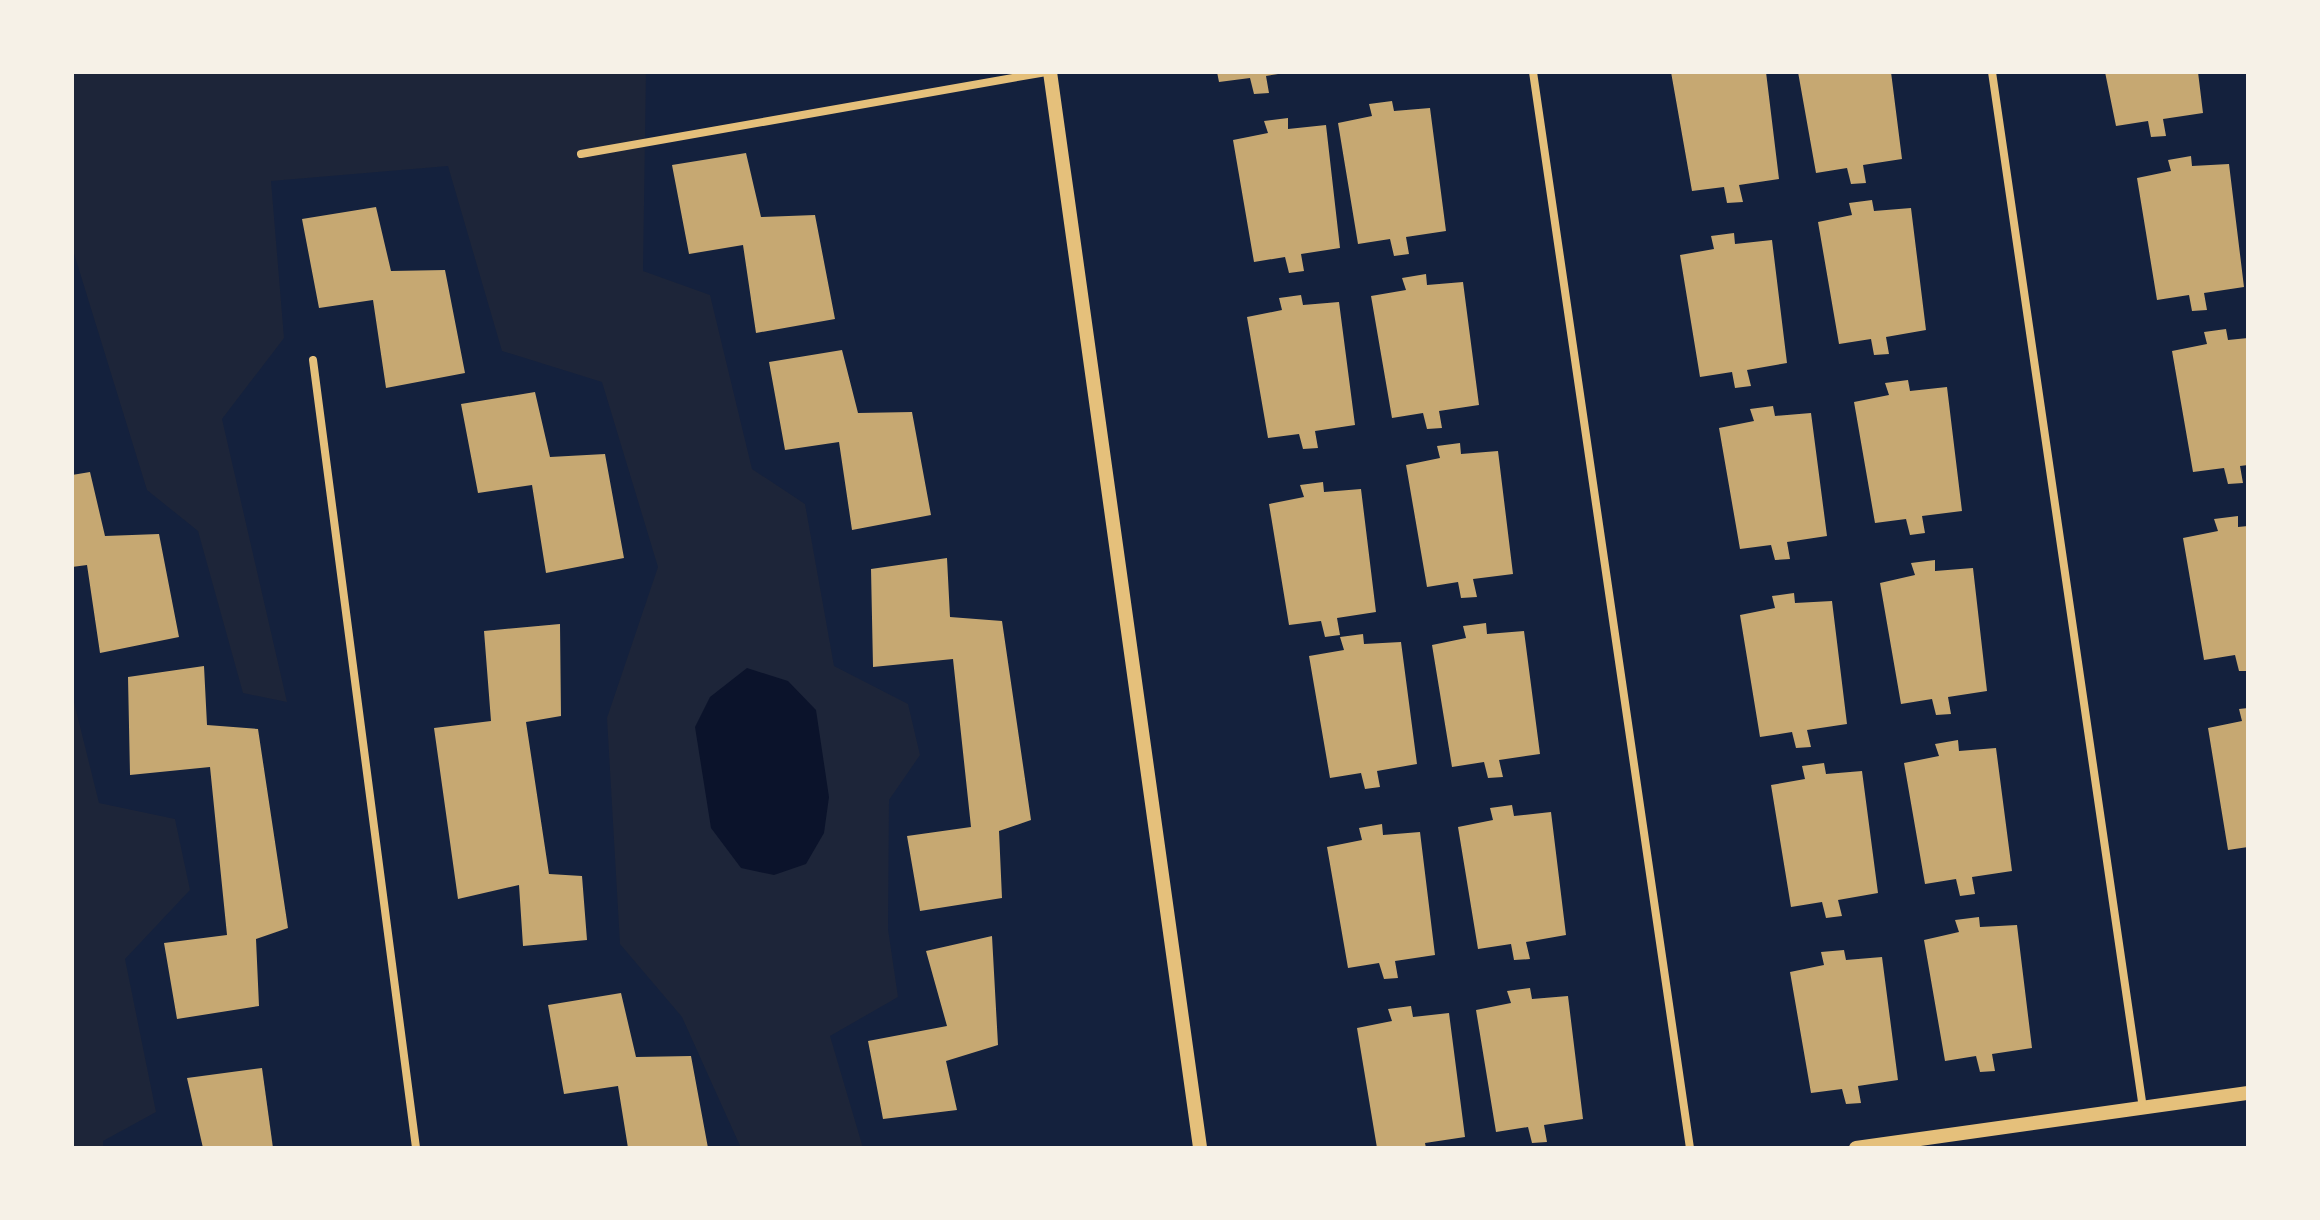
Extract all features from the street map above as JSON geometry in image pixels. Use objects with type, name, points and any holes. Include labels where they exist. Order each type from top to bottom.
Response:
[{"type":"street","points":[[581,154],[1048,72],[1200,1148]]},
{"type":"street","points":[[1533,72],[1690,1148]]},
{"type":"street","points":[[1992,72],[2143,1108]]},
{"type":"street","points":[[313,360],[416,1148]]},
{"type":"street","points":[[1856,1148],[2248,1093]]},
{"type":"shaded area","points":[[72,72],[646,72],[643,271],[710,295],[752,469],[805,504],[834,666],[908,704],[920,755],[889,800],[888,929],[898,997],[830,1036],[863,1148],[741,1148],[682,1017],[620,944],[607,718],[658,567],[602,382],[502,351],[448,166],[271,181],[284,338],[222,419],[287,702],[243,693],[198,531],[147,490],[72,247]]},
{"type":"shaded area","points":[[747,668],[788,681],[816,710],[829,797],[824,833],[806,864],[774,875],[741,868],[711,828],[695,727],[710,697]]},
{"type":"shaded area","points":[[72,694],[99,803],[175,819],[190,890],[125,959],[156,1112],[103,1141],[103,1148],[72,1148]]},
{"type":"building","points":[[1217,72],[1278,74],[1266,76],[1269,93],[1254,94],[1250,78],[1219,82]]},
{"type":"building","points":[[1671,72],[1766,72],[1779,179],[1739,185],[1743,202],[1727,203],[1724,187],[1692,191]]},
{"type":"building","points":[[1798,72],[1891,72],[1902,159],[1863,165],[1866,183],[1851,184],[1847,168],[1816,173]]},
{"type":"building","points":[[2105,72],[2198,72],[2203,113],[2163,119],[2166,136],[2151,137],[2148,121],[2116,126]]},
{"type":"building","points":[[1392,101],[1394,111],[1430,108],[1446,231],[1406,237],[1409,254],[1394,256],[1390,239],[1358,244],[1338,123],[1372,116],[1369,104]]},
{"type":"building","points":[[1288,118],[1288,129],[1326,125],[1340,248],[1301,254],[1304,271],[1289,273],[1285,257],[1254,262],[1233,140],[1268,133],[1264,121]]},
{"type":"building","points":[[746,153],[761,217],[815,215],[835,319],[756,333],[743,245],[689,254],[672,165]]},
{"type":"building","points":[[2191,156],[2192,166],[2229,164],[2244,287],[2204,293],[2207,310],[2192,311],[2189,295],[2157,300],[2137,178],[2171,171],[2168,160]]},
{"type":"building","points":[[1872,200],[1874,211],[1911,208],[1926,330],[1886,337],[1889,354],[1874,355],[1871,339],[1839,344],[1818,222],[1852,215],[1849,203]]},
{"type":"building","points":[[376,207],[391,271],[445,270],[465,373],[386,388],[373,300],[319,308],[302,219]]},
{"type":"building","points":[[1734,233],[1735,244],[1772,240],[1787,363],[1747,370],[1751,386],[1735,388],[1732,372],[1700,377],[1680,255],[1714,249],[1711,236]]},
{"type":"building","points":[[1426,274],[1427,285],[1463,282],[1479,405],[1439,411],[1442,428],[1427,429],[1423,413],[1392,418],[1371,296],[1406,290],[1402,278]]},
{"type":"building","points":[[1301,295],[1303,305],[1339,302],[1355,425],[1315,431],[1318,448],[1303,449],[1299,434],[1268,438],[1247,317],[1282,310],[1279,298]]},
{"type":"building","points":[[2226,329],[2228,340],[2248,338],[2248,465],[2240,466],[2243,483],[2228,484],[2224,468],[2193,472],[2172,351],[2207,344],[2204,332]]},
{"type":"building","points":[[842,350],[858,413],[912,412],[931,515],[852,530],[839,442],[785,450],[769,362]]},
{"type":"building","points":[[1908,380],[1910,391],[1947,387],[1962,511],[1922,516],[1925,533],[1910,535],[1906,519],[1875,523],[1854,402],[1889,395],[1885,383]]},
{"type":"building","points":[[535,392],[550,457],[605,454],[624,558],[546,573],[532,485],[478,493],[461,404]]},
{"type":"building","points":[[1773,406],[1775,416],[1811,413],[1827,536],[1787,542],[1790,559],[1775,560],[1771,545],[1740,549],[1719,428],[1754,421],[1750,409]]},
{"type":"building","points":[[1460,443],[1461,454],[1498,451],[1513,574],[1473,579],[1477,597],[1461,598],[1458,582],[1427,587],[1406,465],[1440,458],[1437,446]]},
{"type":"building","points":[[90,472],[105,536],[159,534],[179,637],[100,653],[87,565],[72,567],[72,475]]},
{"type":"building","points":[[1323,482],[1324,492],[1361,489],[1376,612],[1337,618],[1340,635],[1325,637],[1321,621],[1289,625],[1269,504],[1304,497],[1300,485]]},
{"type":"building","points":[[2238,516],[2238,527],[2248,526],[2248,671],[2239,671],[2235,655],[2204,660],[2183,538],[2218,531],[2214,519]]},
{"type":"building","points":[[947,558],[950,617],[1002,621],[1031,820],[999,831],[1002,898],[920,911],[907,836],[971,827],[953,659],[873,667],[871,569]]},
{"type":"building","points":[[1935,560],[1935,571],[1973,568],[1987,691],[1948,697],[1951,714],[1936,715],[1932,699],[1901,704],[1880,583],[1915,575],[1911,563]]},
{"type":"building","points":[[1794,593],[1795,603],[1832,601],[1847,724],[1807,730],[1811,747],[1796,748],[1792,732],[1760,737],[1740,615],[1775,608],[1772,596]]},
{"type":"building","points":[[1486,623],[1487,634],[1524,631],[1540,754],[1499,760],[1503,777],[1488,778],[1484,762],[1452,767],[1432,645],[1466,638],[1463,626]]},
{"type":"building","points":[[560,624],[561,716],[526,722],[549,874],[582,876],[587,940],[523,946],[519,885],[458,899],[434,728],[491,721],[484,631]]},
{"type":"building","points":[[1363,634],[1364,644],[1401,642],[1417,764],[1377,771],[1380,787],[1365,789],[1361,773],[1330,778],[1309,656],[1344,650],[1340,637]]},
{"type":"building","points":[[204,666],[207,725],[258,729],[288,928],[256,939],[259,1006],[177,1019],[164,943],[227,935],[210,767],[130,775],[128,677]]},
{"type":"building","points":[[2248,708],[2248,847],[2228,850],[2208,728],[2242,721],[2239,709]]},
{"type":"building","points":[[1958,740],[1959,751],[1996,748],[2012,871],[1972,877],[1975,894],[1960,896],[1956,879],[1925,884],[1904,763],[1939,756],[1935,744]]},
{"type":"building","points":[[1824,763],[1826,774],[1862,771],[1878,893],[1838,900],[1842,916],[1826,918],[1822,902],[1791,907],[1771,785],[1805,779],[1802,766]]},
{"type":"building","points":[[1512,805],[1514,816],[1551,812],[1566,935],[1526,942],[1530,959],[1514,960],[1511,944],[1478,949],[1458,827],[1493,820],[1490,808]]},
{"type":"building","points":[[1382,824],[1383,835],[1420,832],[1435,955],[1395,961],[1398,978],[1384,979],[1379,963],[1348,968],[1327,847],[1362,840],[1359,828]]},
{"type":"building","points":[[1979,917],[1980,927],[2017,925],[2032,1048],[1992,1054],[1995,1071],[1980,1072],[1976,1056],[1945,1061],[1924,940],[1959,932],[1955,920]]},
{"type":"building","points":[[992,936],[998,1045],[946,1061],[957,1110],[883,1119],[868,1041],[947,1026],[926,951]]},
{"type":"building","points":[[1844,950],[1846,960],[1882,957],[1898,1080],[1858,1086],[1861,1103],[1846,1104],[1842,1089],[1811,1093],[1790,972],[1824,965],[1821,952]]},
{"type":"building","points":[[1530,988],[1532,999],[1568,996],[1583,1119],[1544,1125],[1547,1142],[1532,1143],[1528,1127],[1496,1132],[1476,1010],[1511,1003],[1507,991]]},
{"type":"building","points":[[621,993],[636,1057],[691,1056],[708,1148],[628,1148],[618,1086],[564,1094],[548,1005]]},
{"type":"building","points":[[1411,1006],[1413,1017],[1449,1013],[1465,1137],[1425,1143],[1426,1148],[1377,1148],[1357,1028],[1392,1021],[1388,1009]]},
{"type":"building","points":[[262,1068],[273,1148],[203,1148],[187,1078]]}]
